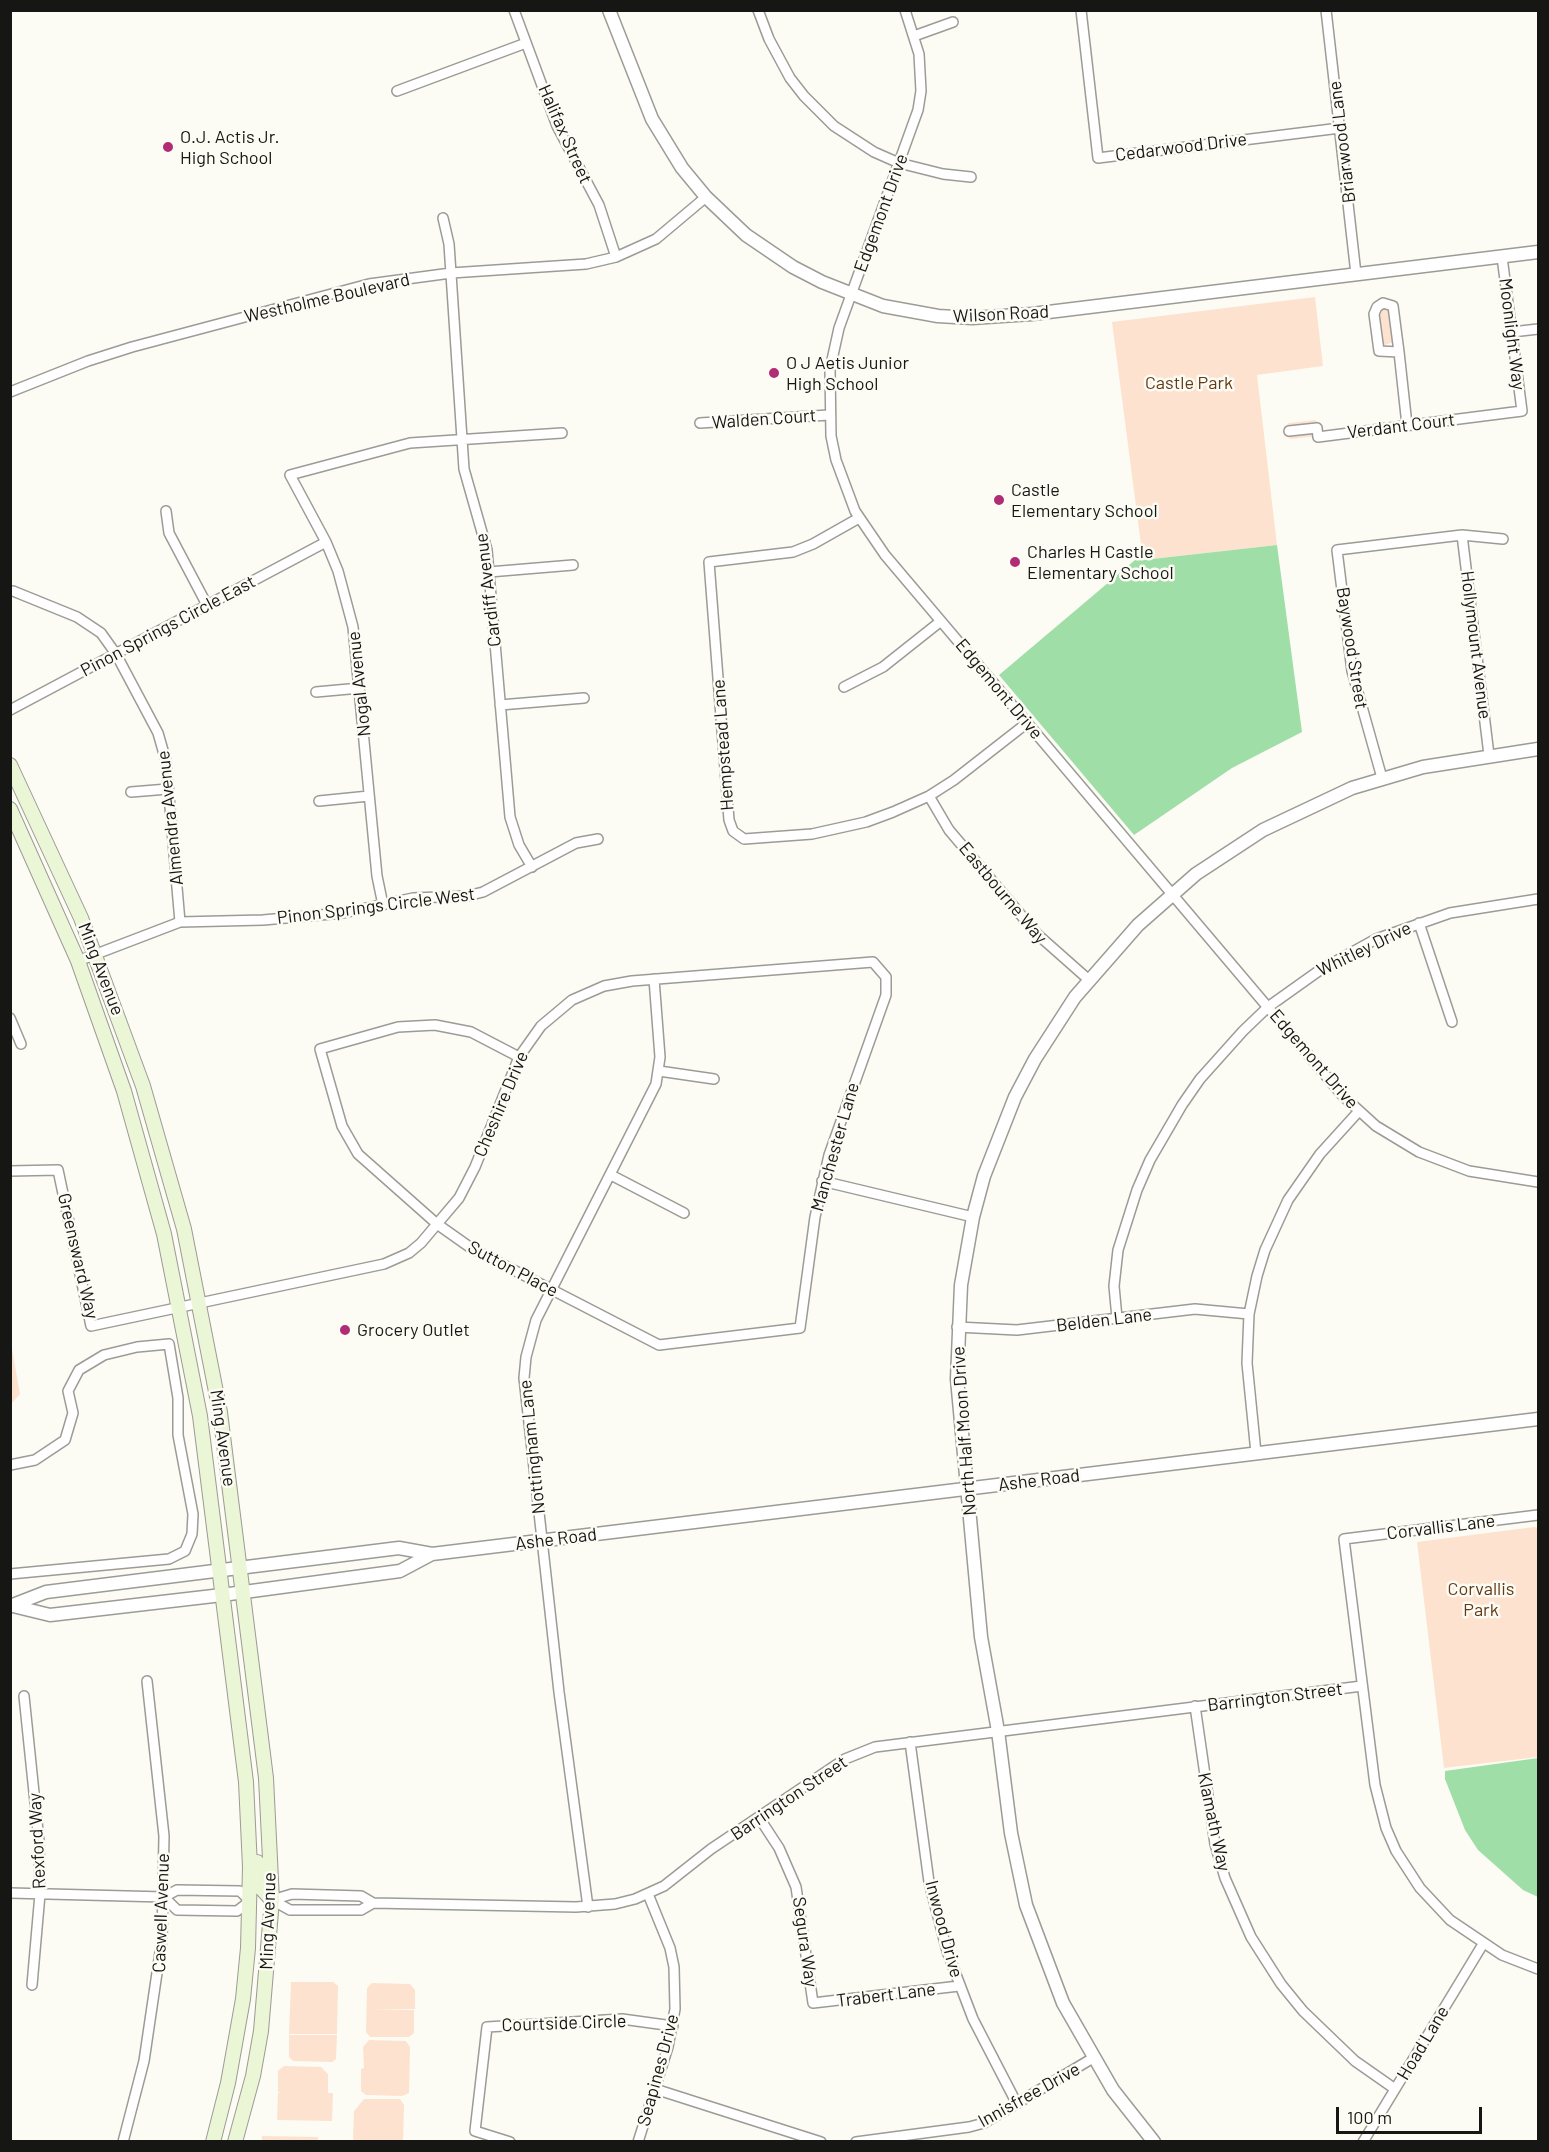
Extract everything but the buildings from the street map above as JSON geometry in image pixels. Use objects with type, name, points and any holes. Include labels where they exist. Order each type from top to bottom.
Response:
[{"type":"main road","name":"Ming Avenue","points":[[10,765],[52,850],[96,952],[133,1056],[165,1157],[200,1302],[220,1412],[266,1778],[272,1900],[266,1979],[253,2076],[235,2142]]},
{"type":"main road","name":"Ming Avenue","points":[[10,809],[78,961],[108,1043],[145,1162],[180,1306],[200,1416],[249,1816],[248,1948],[238,2033],[213,2142]]},
{"type":"main road","points":[[249,1816],[261,1888],[272,1900]]},
{"type":"main road","points":[[250,1901],[262,1920],[266,1979]]},
{"type":"street","name":"Halifax Street","points":[[514,10],[557,126],[599,205],[616,257]]},
{"type":"street","name":"Wilson Road","points":[[609,10],[652,119],[682,168],[706,197],[746,235],[777,257],[851,295],[912,312],[972,318],[1032,314],[1539,252]]},
{"type":"street","points":[[758,10],[777,57],[804,96],[834,126],[853,140],[899,163],[943,174],[971,177]]},
{"type":"street","name":"Edgemont Drive","points":[[904,10],[919,54],[921,91],[916,117],[851,295],[834,348],[828,390],[829,415],[836,460],[859,518],[885,555],[1359,1111],[1398,1140],[1443,1162],[1494,1177],[1539,1182]]},
{"type":"street","name":"Cedarwood Drive","points":[[1081,10],[1098,158],[1340,128]]},
{"type":"street","name":"Briarwood Lane","points":[[1326,10],[1356,274]]},
{"type":"street","points":[[914,36],[953,22]]},
{"type":"street","points":[[397,91],[526,43]]},
{"type":"street","name":"Westholme Boulevard","points":[[10,392],[121,350],[369,284],[450,273],[586,264],[616,257],[656,239],[706,197]]},
{"type":"street","name":"Cardiff Avenue","points":[[443,218],[448,238],[464,469],[485,538],[510,817],[519,845],[532,867]]},
{"type":"street","name":"Moonlight Way","points":[[1502,257],[1521,411]]},
{"type":"street","points":[[1399,352],[1379,351],[1374,314],[1377,307],[1383,303],[1393,306],[1399,352],[1407,426]]},
{"type":"street","points":[[1512,332],[1539,329]]},
{"type":"street","name":"Verdant Court","points":[[1289,431],[1317,428],[1318,436],[1521,411]]},
{"type":"street","name":"Walden Court","points":[[700,423],[829,415]]},
{"type":"street","points":[[462,439],[562,433]]},
{"type":"street","name":"Nogal Avenue","points":[[383,905],[376,876],[353,627],[338,571],[326,542],[290,475],[410,443],[462,439]]},
{"type":"street","points":[[166,511],[169,533],[207,606]]},
{"type":"street","name":"Hempstead Lane","points":[[859,518],[813,544],[793,552],[709,562],[730,826],[737,836],[744,839],[812,834],[866,822],[929,796],[974,766],[1027,723]]},
{"type":"street","points":[[1462,535],[1503,539]]},
{"type":"street","name":"Baywood Street","points":[[1382,778],[1352,671],[1337,550],[1462,535]]},
{"type":"street","name":"Hollymount Avenue","points":[[1462,535],[1490,755]]},
{"type":"street","name":"Pinon Springs Circle East","points":[[10,710],[326,542]]},
{"type":"street","points":[[489,572],[573,565]]},
{"type":"street","name":"Almendra Avenue","points":[[13,591],[90,624],[116,654],[158,733],[164,747],[180,921]]},
{"type":"street","points":[[844,687],[883,668],[941,621]]},
{"type":"street","points":[[316,692],[360,688]]},
{"type":"street","points":[[500,705],[584,698]]},
{"type":"street","name":"North Half Moon Drive","points":[[1154,2142],[1093,2058],[1050,1974],[1026,1905],[1011,1833],[998,1731],[981,1637],[959,1404],[957,1327],[961,1285],[973,1217],[998,1136],[1015,1097],[1057,1023],[1089,980],[1138,924],[1172,894],[1227,852],[1263,830],[1320,802],[1382,778],[1422,767],[1539,749]]},
{"type":"street","points":[[131,792],[168,789]]},
{"type":"street","points":[[319,801],[369,796]]},
{"type":"street","name":"Eastbourne Way","points":[[929,796],[949,830],[1037,934],[1089,980]]},
{"type":"street","name":"Pinon Springs Circle West","points":[[78,961],[96,952],[180,921],[263,920],[343,913],[413,898],[467,896],[483,892],[576,843],[598,839]]},
{"type":"street","name":"Whitley Drive","points":[[1117,1318],[1114,1286],[1118,1250],[1150,1160],[1200,1078],[1242,1031],[1268,1007],[1302,982],[1347,954],[1419,922],[1481,907],[1539,899]]},
{"type":"street","points":[[1419,922],[1452,1022]]},
{"type":"street","name":"Cheshire Drive","points":[[180,1306],[384,1264],[409,1252],[437,1224],[467,1184],[519,1057],[541,1026],[572,1000],[604,986],[654,979],[867,962],[873,962],[884,971]]},
{"type":"street","name":"Manchester Lane","points":[[800,1328],[810,1248],[822,1181],[840,1117],[886,995],[888,987],[884,971]]},
{"type":"street","name":"Nottingham Lane","points":[[588,1907],[559,1692],[524,1378],[530,1338],[552,1289],[650,1101],[659,1071],[654,979]]},
{"type":"street","points":[[10,1018],[21,1044]]},
{"type":"street","name":"Sutton Place","points":[[519,1057],[471,1032],[435,1025],[398,1027],[320,1049],[342,1126],[358,1154],[437,1224],[471,1248],[659,1345],[800,1328]]},
{"type":"street","points":[[659,1071],[714,1078]]},
{"type":"street","points":[[1256,1453],[1246,1363],[1249,1314],[1265,1250],[1288,1200],[1320,1154],[1359,1111]]},
{"type":"street","name":"Greensward Way","points":[[10,1171],[58,1170],[91,1326],[180,1306]]},
{"type":"street","points":[[611,1175],[684,1213]]},
{"type":"street","points":[[822,1181],[973,1217]]},
{"type":"street","name":"Belden Lane","points":[[957,1327],[1017,1330],[1195,1309],[1249,1314]]},
{"type":"street","points":[[10,1465],[34,1460],[65,1440],[73,1413],[69,1392],[78,1370],[104,1354],[137,1347],[169,1344],[178,1398],[178,1435],[194,1514],[192,1534],[185,1551],[169,1559],[70,1566],[10,1574]]},
{"type":"street","name":"Ashe Road","points":[[12,1606],[45,1592],[219,1570],[399,1548],[432,1554],[1539,1419]]},
{"type":"street","name":"Corvallis Lane","points":[[1362,1686],[1344,1539],[1539,1515]]},
{"type":"street","name":"Ashe Road","points":[[12,1606],[50,1615],[222,1595],[400,1571],[432,1554]]},
{"type":"street","name":"Caswell Avenue","points":[[123,2142],[139,2083],[153,2016],[164,1897],[160,1790],[147,1681]]},
{"type":"street","points":[[1362,1686],[1375,1785],[1386,1828],[1396,1851],[1433,1903],[1450,1920],[1483,1944],[1539,1969]]},
{"type":"street","name":"Barrington Street","points":[[272,1900],[292,1894],[361,1896],[373,1903],[588,1907],[615,1904],[648,1894],[845,1759],[875,1747],[1362,1686]]},
{"type":"street","name":"Rexford Way","points":[[24,1696],[36,1802],[40,1894],[32,1985]]},
{"type":"street","name":"Klamath Way","points":[[1195,1706],[1208,1810],[1215,1844],[1225,1878],[1251,1937],[1303,2012],[1355,2061],[1395,2089]]},
{"type":"street","name":"Inwood Drive","points":[[910,1742],[929,1882],[959,1986],[988,2052],[1017,2104]]},
{"type":"street","name":"Segura Way","points":[[760,1819],[779,1848],[796,1887],[803,1917],[813,2004]]},
{"type":"street","points":[[10,1893],[164,1897],[177,1890],[240,1891],[250,1901],[237,1911],[177,1910],[164,1897]]},
{"type":"street","name":"Seapines Drive","points":[[638,2142],[673,2026],[676,1989],[674,1967],[664,1930],[648,1894]]},
{"type":"street","name":"Barrington Street","points":[[272,1900],[290,1910],[361,1910],[373,1903]]},
{"type":"street","name":"Hoad Lane","points":[[1363,2142],[1483,1944]]},
{"type":"street","name":"Trabert Lane","points":[[813,2004],[959,1986]]},
{"type":"street","name":"Courtside Circle","points":[[510,2142],[475,2131],[487,2027],[622,2019],[673,2026]]},
{"type":"street","name":"Innisfree Drive","points":[[856,2142],[984,2123],[1093,2058]]},
{"type":"street","points":[[655,2089],[821,2142]]},
{"type":"green space","name":"Castle Park","points":[[1315,297],[1323,366],[1257,375],[1277,545],[1143,560],[1112,322]]},
{"type":"green space","points":[[1389,306],[1393,342],[1385,345],[1381,342],[1377,309]]},
{"type":"green space","points":[[1315,420],[1323,427],[1317,436],[1291,439],[1284,435],[1284,427],[1289,423]]},
{"type":"green space","points":[[10,1338],[20,1394],[11,1404],[10,1404]]},
{"type":"green space","name":"Corvallis Park","points":[[1538,1528],[1538,1757],[1444,1768],[1417,1542]]},
{"type":"green space","points":[[291,1982],[333,1982],[338,1986],[337,2034],[289,2034]]},
{"type":"green space","points":[[372,1983],[410,1984],[415,1990],[415,2009],[371,2009],[414,2010],[414,2033],[409,2037],[370,2037],[366,2032],[367,1988]]},
{"type":"green space","points":[[289,2035],[337,2035],[336,2059],[332,2062],[293,2061],[289,2057]]},
{"type":"green space","points":[[369,2040],[406,2041],[410,2047],[409,2093],[402,2096],[366,2095],[361,2091],[361,2069],[364,2068],[363,2047]]},
{"type":"green space","points":[[284,2066],[321,2067],[328,2074],[328,2093],[333,2093],[332,2121],[277,2120],[278,2093],[281,2092],[278,2092],[278,2071]]},
{"type":"green space","points":[[364,2099],[400,2099],[404,2105],[403,2141],[353,2141],[354,2111]]},
{"type":"green space","points":[[262,2136],[318,2137],[318,2141],[262,2141]]},
{"type":"shaded area","points":[[1277,545],[1302,732],[1232,768],[1134,835],[999,675],[1141,555],[1143,560]]},
{"type":"shaded area","points":[[1538,1758],[1538,1897],[1523,1890],[1478,1850],[1465,1830],[1445,1779],[1445,1771]]},
{"type":"place","name":"O.J. Actis Jr. High School","points":[[168,147]]},
{"type":"place","name":"O J Aetis Junior High School","points":[[774,373]]},
{"type":"place","name":"Castle Elementary School","points":[[999,500]]},
{"type":"place","name":"Charles H Castle Elementary School","points":[[1015,562]]},
{"type":"place","name":"Grocery Outlet","points":[[345,1330]]}]
